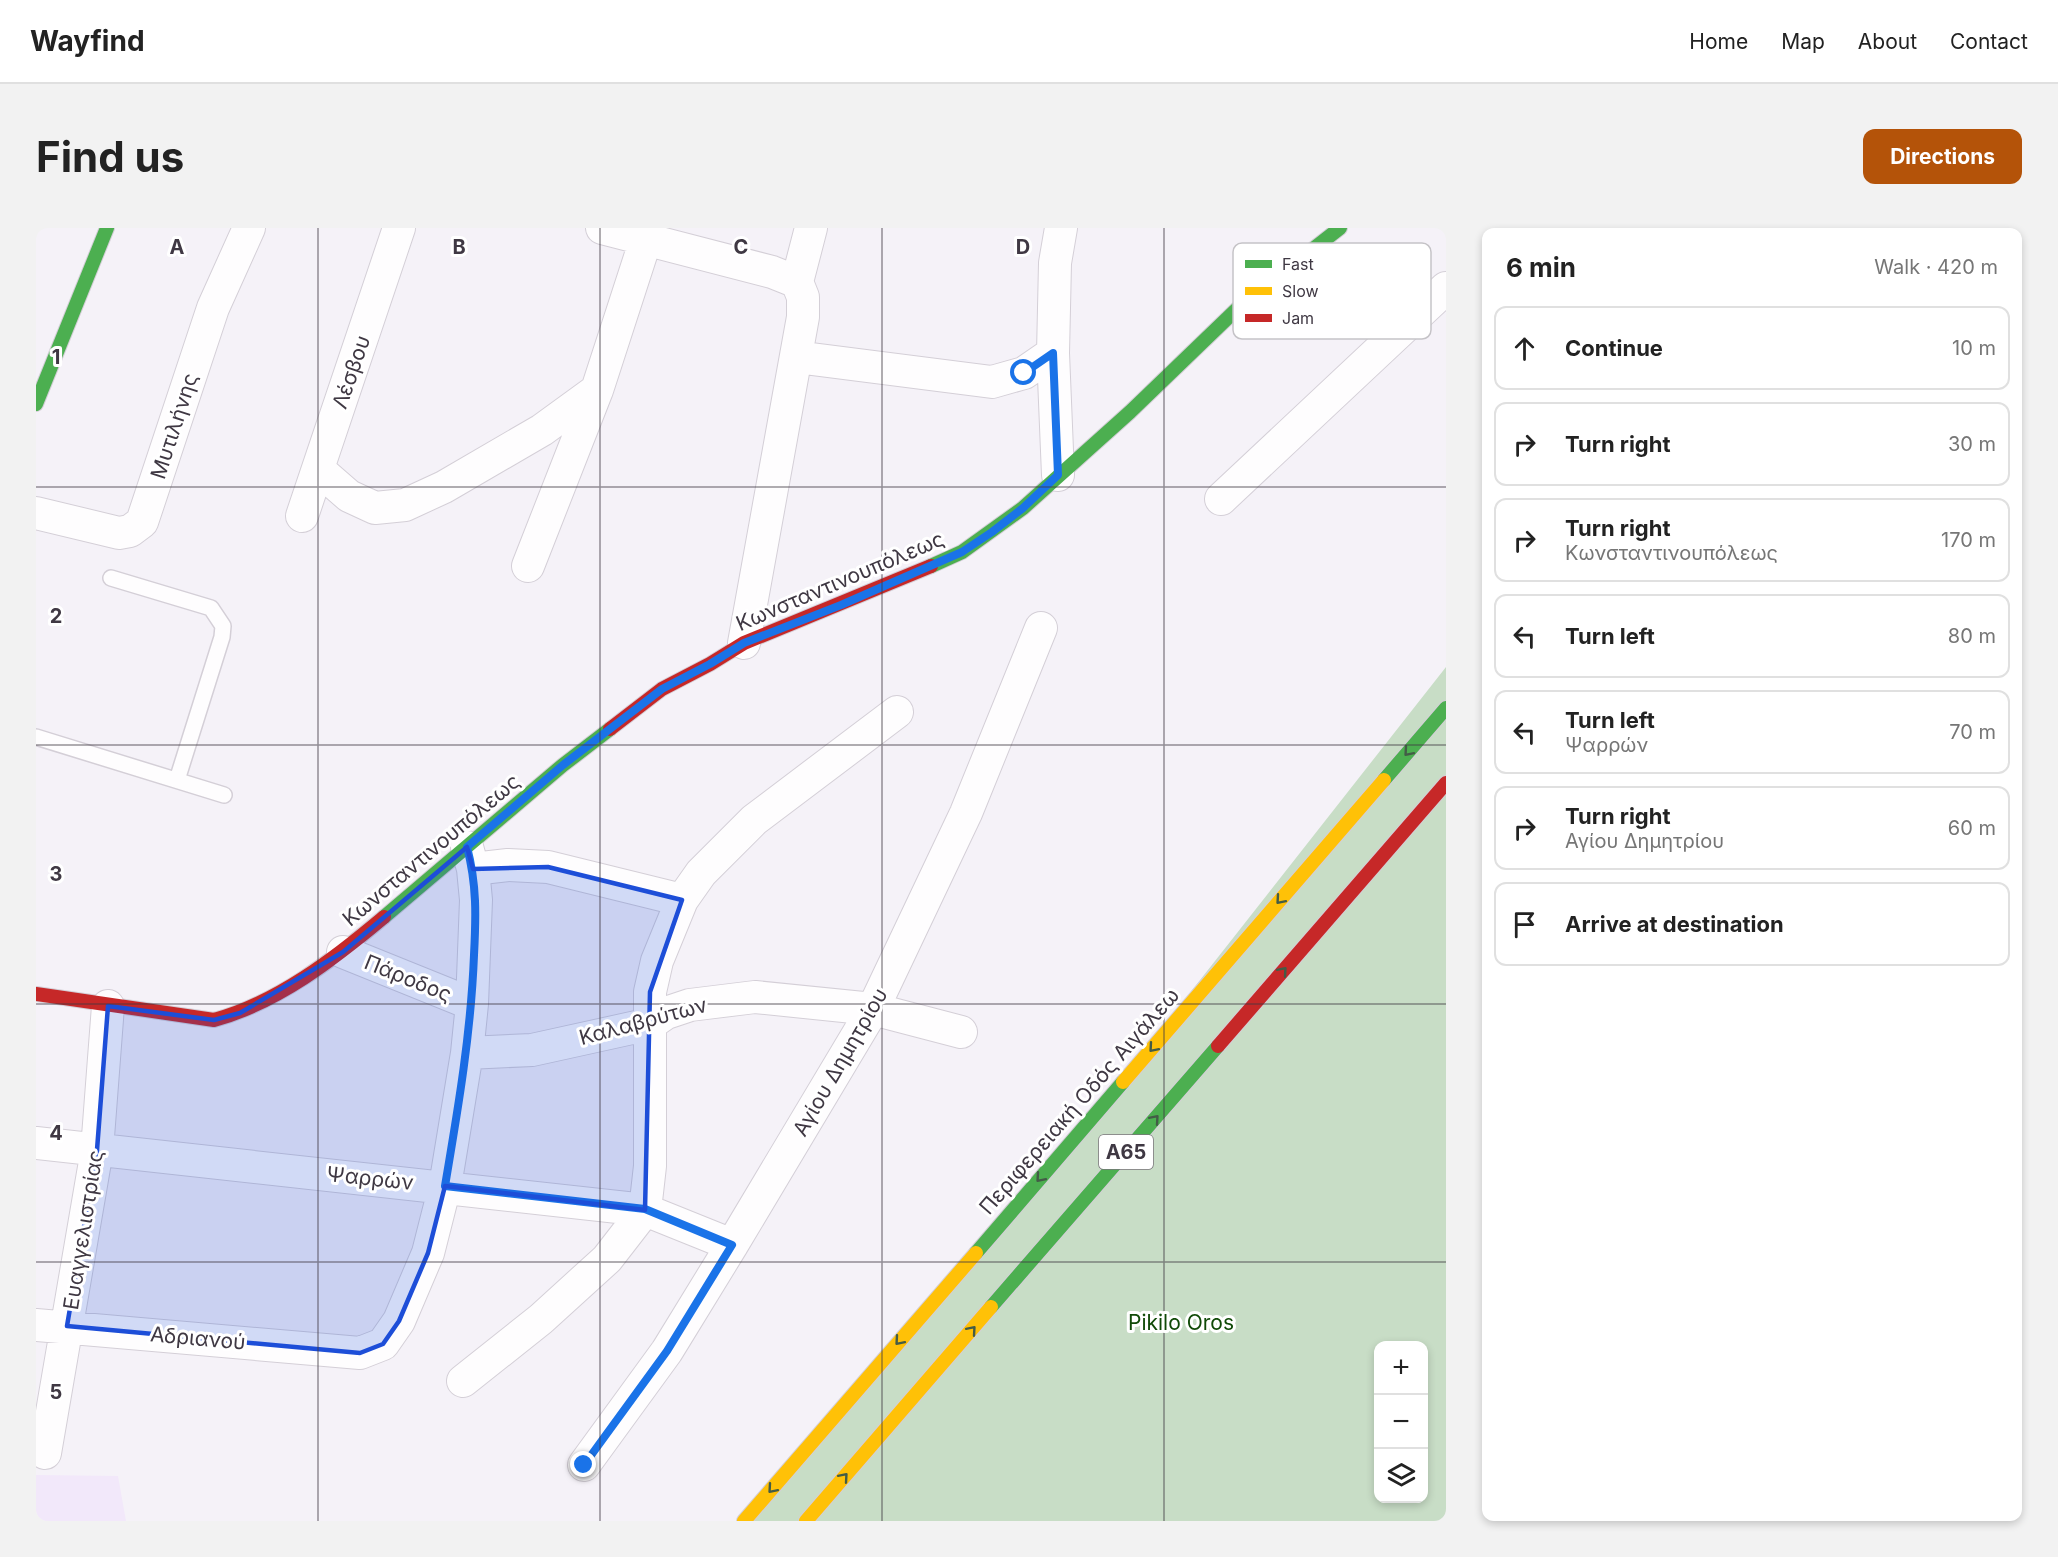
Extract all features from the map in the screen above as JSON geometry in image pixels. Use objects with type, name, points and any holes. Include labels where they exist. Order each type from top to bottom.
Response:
[{"type":"main road","points":[[36,404],[106,228]]},
{"type":"main road","name":"Κωνσταντινουπόλεως","points":[[1321,243],[1340,228]]},
{"type":"main road","name":"Κωνσταντινουπόλεως","points":[[36,994],[214,1020],[240,1013],[260,1004],[343,952],[470,858],[563,765],[662,689],[744,643],[884,587],[962,552],[992,532],[1023,508],[1130,412],[1233,313]]},
{"type":"main road","name":"Περιφερειακή Οδός Αιγάλεω","points":[[744,1521],[1446,708]]},
{"type":"main road","name":"Α65","points":[[806,1521],[1446,783]]},
{"type":"street","name":"Μυτιλήνης","points":[[36,513],[120,533],[130,531],[142,522],[213,308],[249,228]]},
{"type":"street","name":"Λέσβου","points":[[302,516],[399,228]]},
{"type":"street","points":[[602,228],[772,272],[797,282]]},
{"type":"street","points":[[744,643],[803,317],[803,297],[797,282],[811,228]]},
{"type":"street","points":[[1058,475],[1053,353],[1055,262],[1061,228]]},
{"type":"street","points":[[528,566],[597,390],[646,239]]},
{"type":"street","points":[[1431,302],[1446,288]]},
{"type":"street","points":[[1221,499],[1392,339]]},
{"type":"street","points":[[795,357],[992,382],[1024,373],[1053,353]]},
{"type":"street","points":[[318,469],[349,496],[375,508],[405,505],[444,487],[542,430],[597,390]]},
{"type":"street","name":"Αγίου Δημητρίου","points":[[584,1465],[667,1351],[873,1009],[966,813],[1041,628]]},
{"type":"street","points":[[463,1381],[542,1319],[607,1259],[645,1209],[650,1154],[650,993],[657,961],[682,900],[701,873],[754,820],[897,712]]},
{"type":"street","points":[[445,1186],[467,1053],[472,1005],[476,900],[470,858],[508,865],[548,867],[682,900]]},
{"type":"street","name":"Πάροδος","points":[[343,952],[472,1005]]},
{"type":"street","name":"Καλαβρύτων","points":[[467,1053],[532,1050],[650,1024],[666,1013],[690,1005],[754,997],[873,1009],[961,1032]]},
{"type":"street","name":"Ευαγγελιστρίας","points":[[45,1453],[97,1150],[108,1005]]},
{"type":"street","name":"Ψαρρών","points":[[36,1143],[645,1209],[732,1245]]},
{"type":"street","name":"Αδριανού","points":[[36,1325],[360,1353],[383,1344],[399,1321],[428,1253],[445,1186]]},
{"type":"lane","points":[[111,578],[211,608],[223,626],[222,637],[177,780]]},
{"type":"lane","points":[[36,737],[224,795]]},
{"type":"highlighted area","points":[[467,847],[473,869],[548,867],[682,900],[650,992],[645,1210],[445,1186],[428,1253],[399,1321],[383,1344],[360,1353],[67,1326],[97,1150],[108,1006],[214,1020],[240,1013],[343,952]]},
{"type":"shaded area","points":[[36,1475],[118,1476],[126,1521],[36,1521]]},
{"type":"green space","name":"Pikilo Oros","points":[[1446,667],[1446,1521],[753,1521],[1079,1134]]},
{"type":"traffic: fast","points":[[36,404],[107,228]]},
{"type":"traffic: fast","points":[[1321,243],[1340,228]]},
{"type":"traffic: fast","points":[[931,566],[962,552],[1023,508],[1130,412],[1233,313]]},
{"type":"traffic: fast","points":[[1384,780],[1446,708]]},
{"type":"traffic: fast","points":[[384,917],[563,765],[610,729]]},
{"type":"traffic: fast","points":[[991,1307],[1218,1046]]},
{"type":"traffic: fast","points":[[976,1253],[1123,1082]]},
{"type":"traffic: slow","points":[[1123,1082],[1384,780]]},
{"type":"traffic: slow","points":[[744,1521],[976,1253]]},
{"type":"traffic: slow","points":[[806,1521],[991,1307]]},
{"type":"traffic: jam","points":[[610,729],[662,689],[744,643],[931,566]]},
{"type":"traffic: jam","points":[[1218,1046],[1446,783]]},
{"type":"traffic: jam","points":[[36,994],[214,1020],[260,1003],[304,978],[384,917]]},
{"type":"route","points":[[584,1465],[667,1351],[732,1245],[645,1209],[445,1186],[467,1053],[472,1005],[476,900],[473,869],[467,847],[563,765],[662,689],[744,643],[906,578],[962,552],[1023,508],[1058,475],[1053,353],[1024,373]]}]
